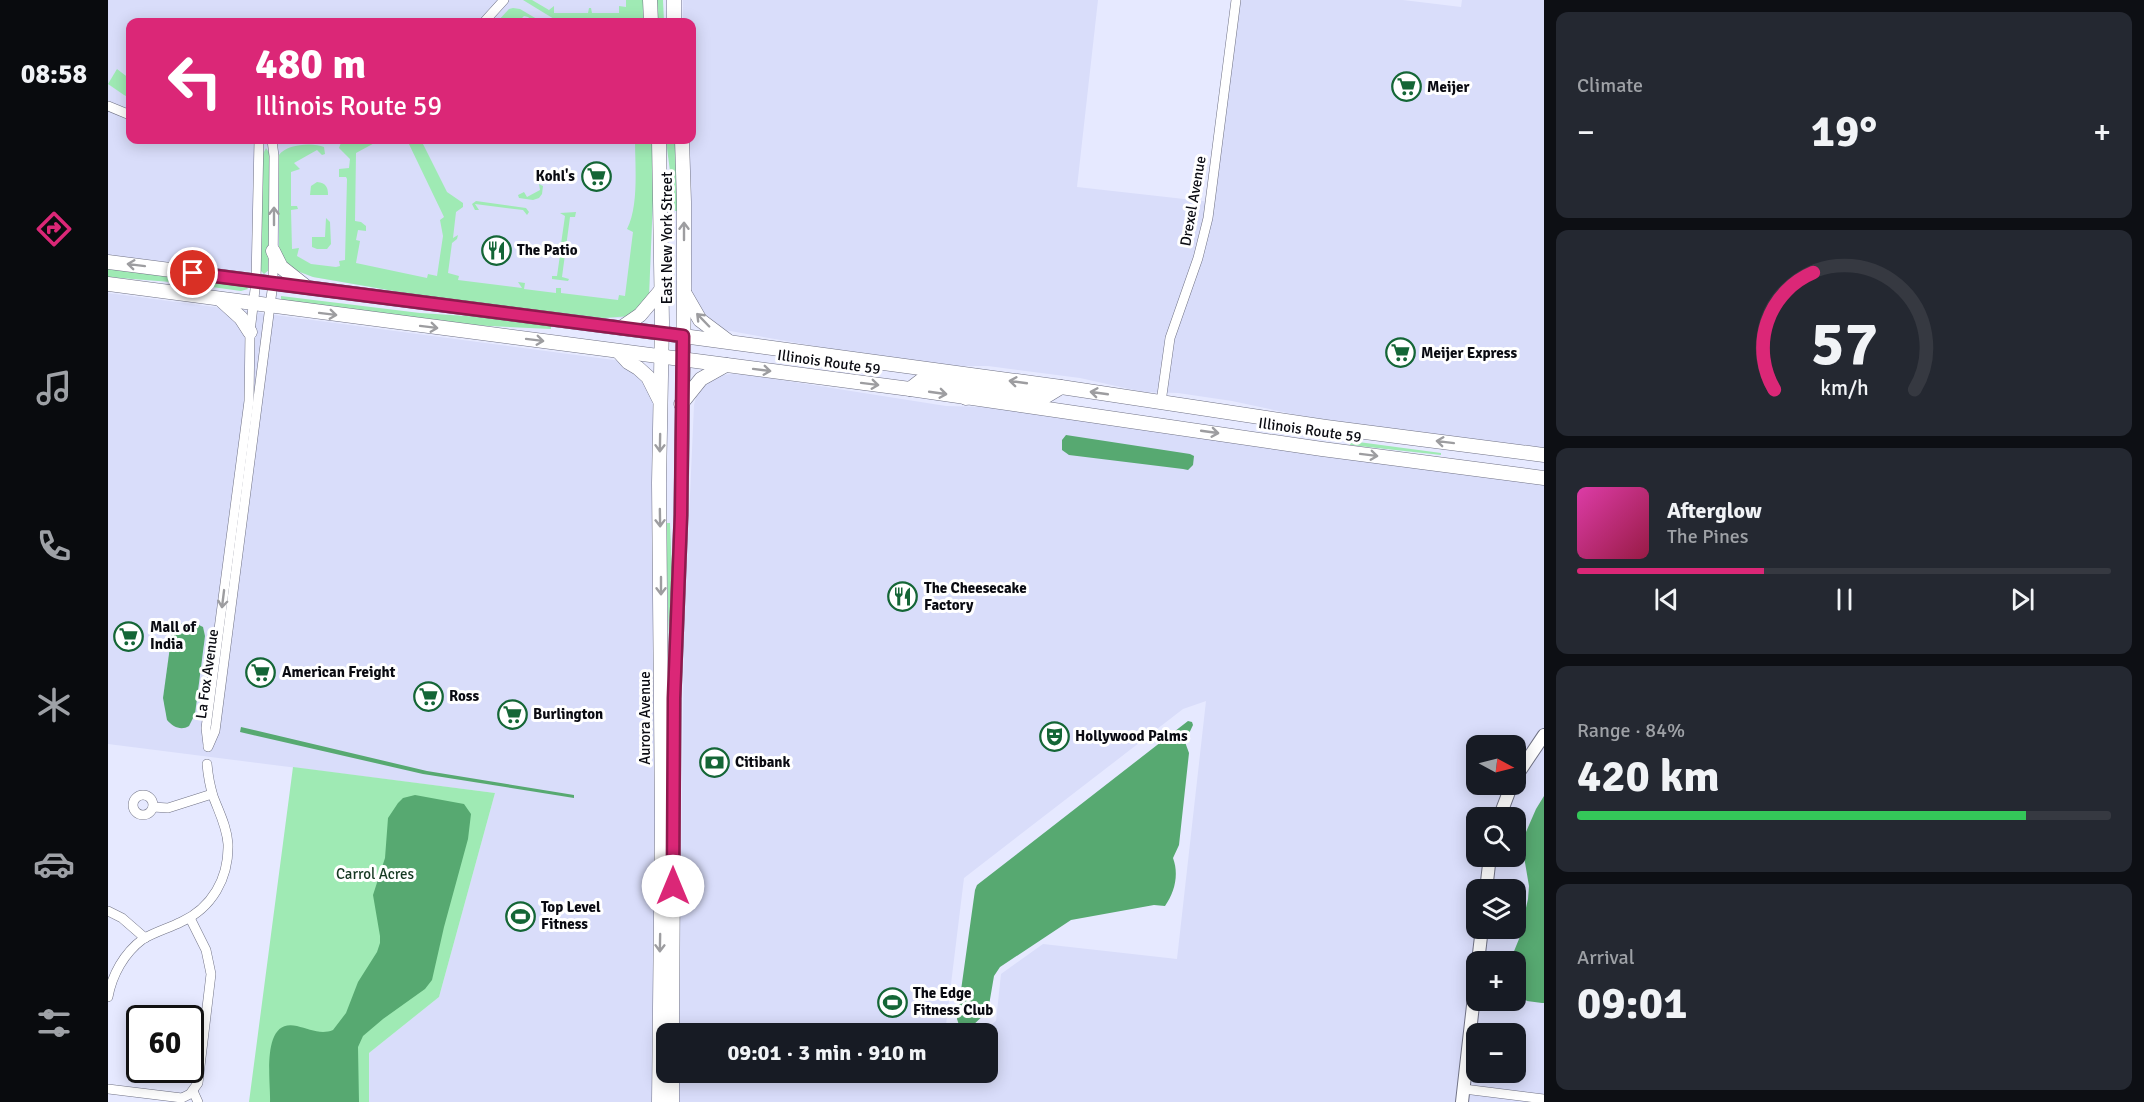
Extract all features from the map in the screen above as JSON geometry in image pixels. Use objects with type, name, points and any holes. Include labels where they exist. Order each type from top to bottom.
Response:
[{"type":"main road","points":[[650,0],[651,18]]},
{"type":"main road","points":[[674,0],[674,18]]},
{"type":"main road","name":"East New York Street","points":[[659,144],[662,333]]},
{"type":"main road","name":"East New York Street","points":[[682,144],[683,336]]},
{"type":"main road","points":[[273,251],[281,267],[307,287]]},
{"type":"main road","name":"Illinois Route 59","points":[[108,262],[621,327],[1061,387],[1326,427],[1544,455]]},
{"type":"main road","name":"Illinois Route 59","points":[[108,284],[910,389],[1305,447],[1544,478]]},
{"type":"main road","points":[[621,327],[640,315],[662,289]]},
{"type":"main road","points":[[684,292],[700,320],[729,342]]},
{"type":"main road","points":[[220,300],[241,318],[250,332]]},
{"type":"main road","name":"Aurora Avenue","points":[[659,1102],[662,831],[660,402],[662,333]]},
{"type":"main road","name":"Aurora Avenue","points":[[672,1023],[674,698],[681,515],[683,336]]},
{"type":"main road","points":[[619,352],[648,377],[660,402]]},
{"type":"main road","points":[[681,404],[701,379],[726,365]]},
{"type":"main road","points":[[910,389],[923,379],[968,384],[976,376]]},
{"type":"main road","points":[[966,398],[978,390],[1042,398],[1061,387]]},
{"type":"main road","points":[[672,1083],[672,1102]]},
{"type":"street","points":[[488,18],[504,0]]},
{"type":"street","name":"Drexel Avenue","points":[[1161,402],[1170,338],[1198,258],[1208,218],[1236,0]]},
{"type":"street","points":[[108,106],[126,113]]},
{"type":"street","name":"La Fox Avenue","points":[[259,144],[256,281],[250,332],[249,401],[206,728],[208,747],[215,731],[273,283],[272,144]]},
{"type":"street","points":[[1526,762],[1544,735]]},
{"type":"street","points":[[108,997],[110,986],[122,962],[145,938],[190,918],[215,894],[227,864],[226,831],[212,794],[207,764]]},
{"type":"street","points":[[153,807],[168,808],[212,794]]},
{"type":"street","points":[[108,911],[122,918],[145,938]]},
{"type":"street","points":[[108,1089],[177,1098],[193,1091],[199,1078],[211,981],[206,950],[190,918]]},
{"type":"street","points":[[1462,1102],[1473,1011]]},
{"type":"street","points":[[1464,1089],[1544,1099]]},
{"type":"street","points":[[193,1091],[198,1102]]},
{"type":"shaded area","points":[[108,0],[644,0],[644,18],[126,18],[126,144],[652,144],[654,174],[649,296],[623,318],[603,318],[423,296],[313,277],[292,269],[238,272],[108,255]]},
{"type":"shaded area","points":[[683,0],[1098,0],[1077,187],[1211,202],[1239,0],[1403,0],[1461,7],[1462,0],[1544,0],[1544,453],[1297,415],[1232,401],[1178,393],[1143,392],[1080,378],[988,366],[951,366],[837,350],[719,329],[701,316],[693,297],[690,267],[688,144],[696,144],[696,18],[683,18]]},
{"type":"shaded area","points":[[108,293],[629,362],[655,395],[654,768],[658,815],[655,1102],[369,1102],[369,1053],[439,997],[495,793],[108,744]]},
{"type":"shaded area","points":[[749,375],[946,406],[984,407],[1063,417],[1544,485],[1544,1102],[678,1102],[678,1083],[998,1083],[998,1023],[994,1023],[996,1021],[1001,974],[1043,944],[1177,959],[1206,701],[1183,709],[964,878],[946,1023],[679,1023],[684,631],[694,405],[698,390],[715,376]]},
{"type":"shaded area","points":[[1066,435],[1190,454],[1194,456],[1193,465],[1188,470],[1069,455],[1062,450],[1062,440]]},
{"type":"shaded area","points":[[185,622],[203,627],[205,636],[195,714],[189,726],[180,728],[167,720],[163,698],[172,632],[174,627]]},
{"type":"shaded area","points":[[1188,721],[1192,722],[1193,725],[1185,742],[1189,753],[1179,845],[1173,858],[1176,870],[1175,883],[1165,906],[1154,905],[1071,920],[1000,967],[994,976],[988,1011],[975,1023],[958,1023],[957,1019],[977,885]]},
{"type":"shaded area","points":[[241,727],[427,771],[574,795],[574,798],[423,774],[240,732]]},
{"type":"shaded area","points":[[415,795],[464,804],[471,814],[468,839],[432,980],[425,989],[363,1036],[358,1047],[359,1102],[270,1102],[270,1053],[277,1031],[285,1026],[297,1026],[320,1032],[333,1030],[346,1013],[358,982],[377,952],[380,936],[373,895],[385,858],[388,818],[403,798]]},
{"type":"shaded area","points":[[1544,796],[1544,1003],[1526,1000],[1526,951],[1514,951],[1519,939],[1526,939],[1529,886],[1526,867],[1526,832]]},
{"type":"green space","points":[[523,0],[532,0],[549,10],[554,6],[554,13],[588,13],[591,8],[592,13],[619,13],[619,6],[626,7],[626,0],[644,0],[644,18],[552,18]]},
{"type":"green space","points":[[657,0],[663,0],[664,18],[658,18]]},
{"type":"green space","points":[[509,9],[520,9],[535,18],[524,16],[522,18],[501,18]]},
{"type":"green space","points":[[117,69],[126,76],[126,96],[124,95],[108,84]]},
{"type":"green space","points":[[340,144],[373,144],[356,153],[355,221],[366,226],[366,231],[358,230],[356,240],[360,241],[356,263],[427,278],[428,274],[437,276],[443,236],[440,220],[444,217],[409,144],[423,144],[447,192],[463,203],[463,207],[456,212],[453,238],[458,235],[452,243],[448,273],[459,276],[458,280],[522,288],[518,282],[525,283],[524,289],[556,293],[556,288],[561,288],[561,293],[618,300],[619,295],[625,296],[633,232],[627,229],[635,197],[635,144],[652,144],[654,174],[649,296],[632,316],[603,318],[423,296],[313,277],[292,269],[279,254],[279,155],[293,146],[324,147],[325,154],[322,155],[317,150],[294,163],[300,169],[291,172],[291,206],[297,206],[298,209],[291,210],[292,249],[299,248],[297,256],[311,264],[336,267],[340,266],[339,261],[345,260],[347,179],[339,177],[339,169],[349,168],[350,159],[339,148]]},
{"type":"green space","points":[[667,144],[675,144],[678,211],[675,211]]},
{"type":"green space","points":[[266,148],[270,154],[269,270],[264,274],[261,271],[262,156]]},
{"type":"green space","points":[[317,182],[326,186],[328,195],[310,195],[311,186]]},
{"type":"green space","points":[[539,184],[543,186],[539,198],[533,200],[519,198],[518,195],[524,192],[527,197],[540,190]]},
{"type":"green space","points":[[476,201],[526,208],[529,212],[527,215],[523,210],[475,204],[479,210],[475,210],[472,204]]},
{"type":"green space","points":[[576,212],[575,217],[570,217],[562,277],[569,279],[568,281],[552,279],[552,276],[557,276],[561,248],[556,247],[556,244],[561,244],[565,216],[560,213]]},
{"type":"green space","points":[[326,218],[330,222],[331,244],[327,249],[317,249],[312,247],[312,237],[325,237]]},
{"type":"green space","points":[[108,268],[246,286],[248,289],[241,291],[183,283],[108,277]]},
{"type":"green space","points":[[281,296],[420,313],[482,317],[551,326],[551,329],[469,325],[284,301]]},
{"type":"green space","points":[[1351,441],[1441,453],[1441,455],[1350,445]]},
{"type":"green space","points":[[666,523],[670,523],[673,596],[671,649],[669,649]]},
{"type":"green space","name":"Carrol Acres","points":[[293,767],[495,793],[439,997],[369,1053],[369,1102],[249,1102]]},
{"type":"place","name":"Meijer","points":[[1406,87]]},
{"type":"place","name":"Kohl's","points":[[596,176]]},
{"type":"place","name":"The Patio","points":[[496,250]]},
{"type":"place","name":"Meijer Express","points":[[1400,353]]},
{"type":"place","name":"The Cheesecake Factory","points":[[903,597]]},
{"type":"place","name":"Mall of India","points":[[129,636]]},
{"type":"place","name":"American Freight","points":[[261,672]]},
{"type":"place","name":"Ross","points":[[428,696]]},
{"type":"place","name":"Burlington","points":[[512,714]]},
{"type":"place","name":"Hollywood Palms","points":[[1054,736]]},
{"type":"place","name":"Citibank","points":[[714,762]]},
{"type":"place","name":"Top Level Fitness","points":[[520,916]]},
{"type":"place","name":"The Edge Fitness Club","points":[[892,1002]]},
{"type":"route","points":[[193,273],[683,336],[681,515],[674,698],[673,886]]}]
